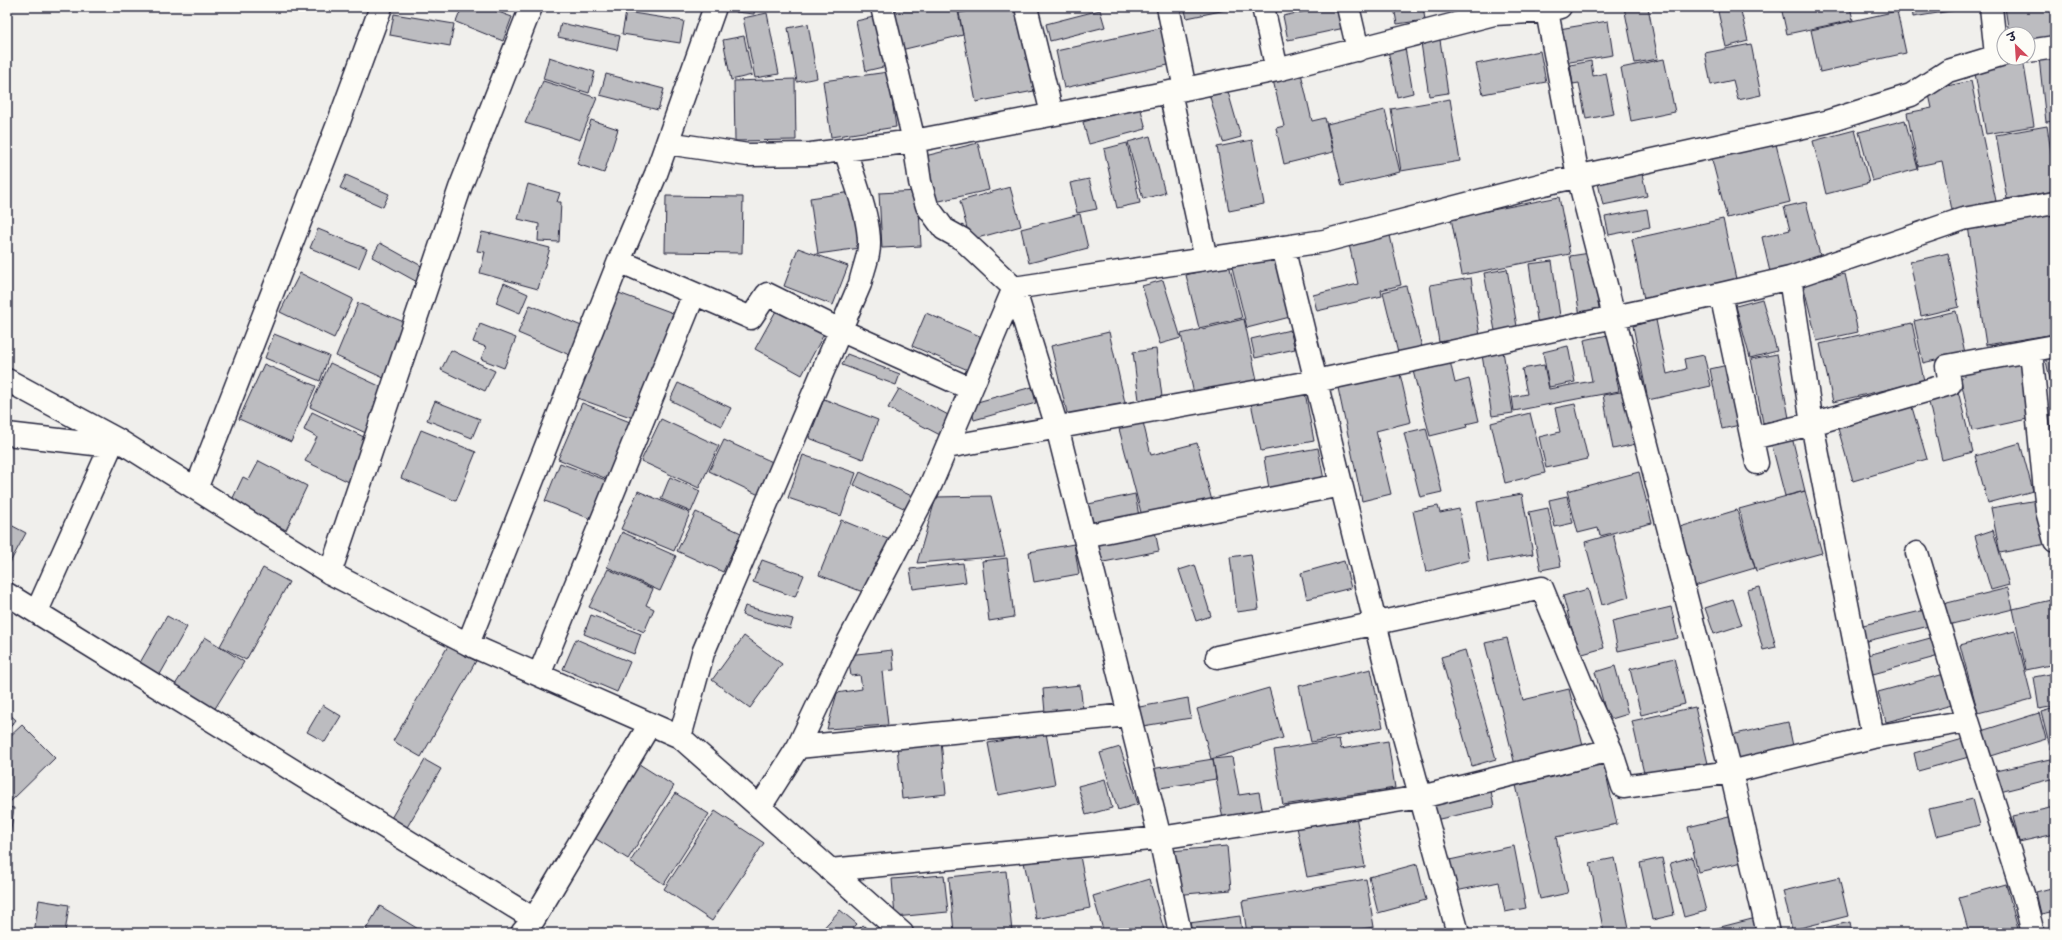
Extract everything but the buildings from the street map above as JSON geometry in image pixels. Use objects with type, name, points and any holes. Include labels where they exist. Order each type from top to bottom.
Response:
[{"type":"street","points":[[196,489],[338,124],[381,7]]},
{"type":"street","points":[[330,572],[460,188],[531,7]]},
{"type":"street","points":[[468,644],[619,261],[656,174],[715,7]]},
{"type":"street","points":[[882,7],[914,141],[920,182],[927,206],[944,229],[962,238],[1014,288],[1057,427],[1160,838],[1180,933]]},
{"type":"street","points":[[1026,7],[1052,114]]},
{"type":"street","points":[[1168,7],[1177,90],[1206,259]]},
{"type":"street","points":[[1263,7],[1277,70]]},
{"type":"street","points":[[1348,7],[1358,50]]},
{"type":"street","points":[[1990,7],[1996,36]]},
{"type":"street","points":[[667,143],[748,155],[811,154],[914,141],[1277,70],[1358,50],[1493,11],[1554,9],[1578,176],[1731,772],[1768,933]]},
{"type":"street","points":[[2036,50],[2055,47]]},
{"type":"street","points":[[1014,288],[1324,241],[1578,176],[1826,122],[1911,95],[1948,71],[1996,56]]},
{"type":"street","points":[[680,737],[703,653],[860,284],[869,253],[869,234],[863,208],[845,150]]},
{"type":"street","points":[[947,446],[1316,380],[1722,294],[1790,278],[1963,219],[2055,203]]},
{"type":"street","points":[[1284,247],[1376,624],[1458,933]]},
{"type":"street","points":[[619,261],[751,318],[766,294],[840,330],[971,389]]},
{"type":"street","points":[[1790,278],[1812,424],[1873,737]]},
{"type":"street","points":[[760,808],[798,747],[842,652],[931,484],[1014,288]]},
{"type":"street","points":[[539,675],[694,294]]},
{"type":"street","points":[[1722,294],[1757,462]]},
{"type":"street","points":[[1752,438],[1812,424],[1950,384],[1947,366],[2055,346]]},
{"type":"street","points":[[2031,350],[2047,511],[2055,541]]},
{"type":"street","points":[[7,380],[196,489],[330,572],[468,644],[680,737],[902,933]]},
{"type":"street","points":[[7,434],[115,443]]},
{"type":"street","points":[[37,611],[115,443]]},
{"type":"street","points":[[1084,536],[1341,485]]},
{"type":"street","points":[[1917,553],[2024,897],[2033,933]]},
{"type":"street","points":[[1217,657],[1542,588],[1588,700],[1611,750],[1623,787],[1731,772],[1873,737],[1968,721]]},
{"type":"street","points":[[7,594],[37,611],[528,926],[650,724]]},
{"type":"street","points":[[798,747],[1129,715]]},
{"type":"street","points":[[830,870],[1160,838],[1421,797],[1611,750]]}]
